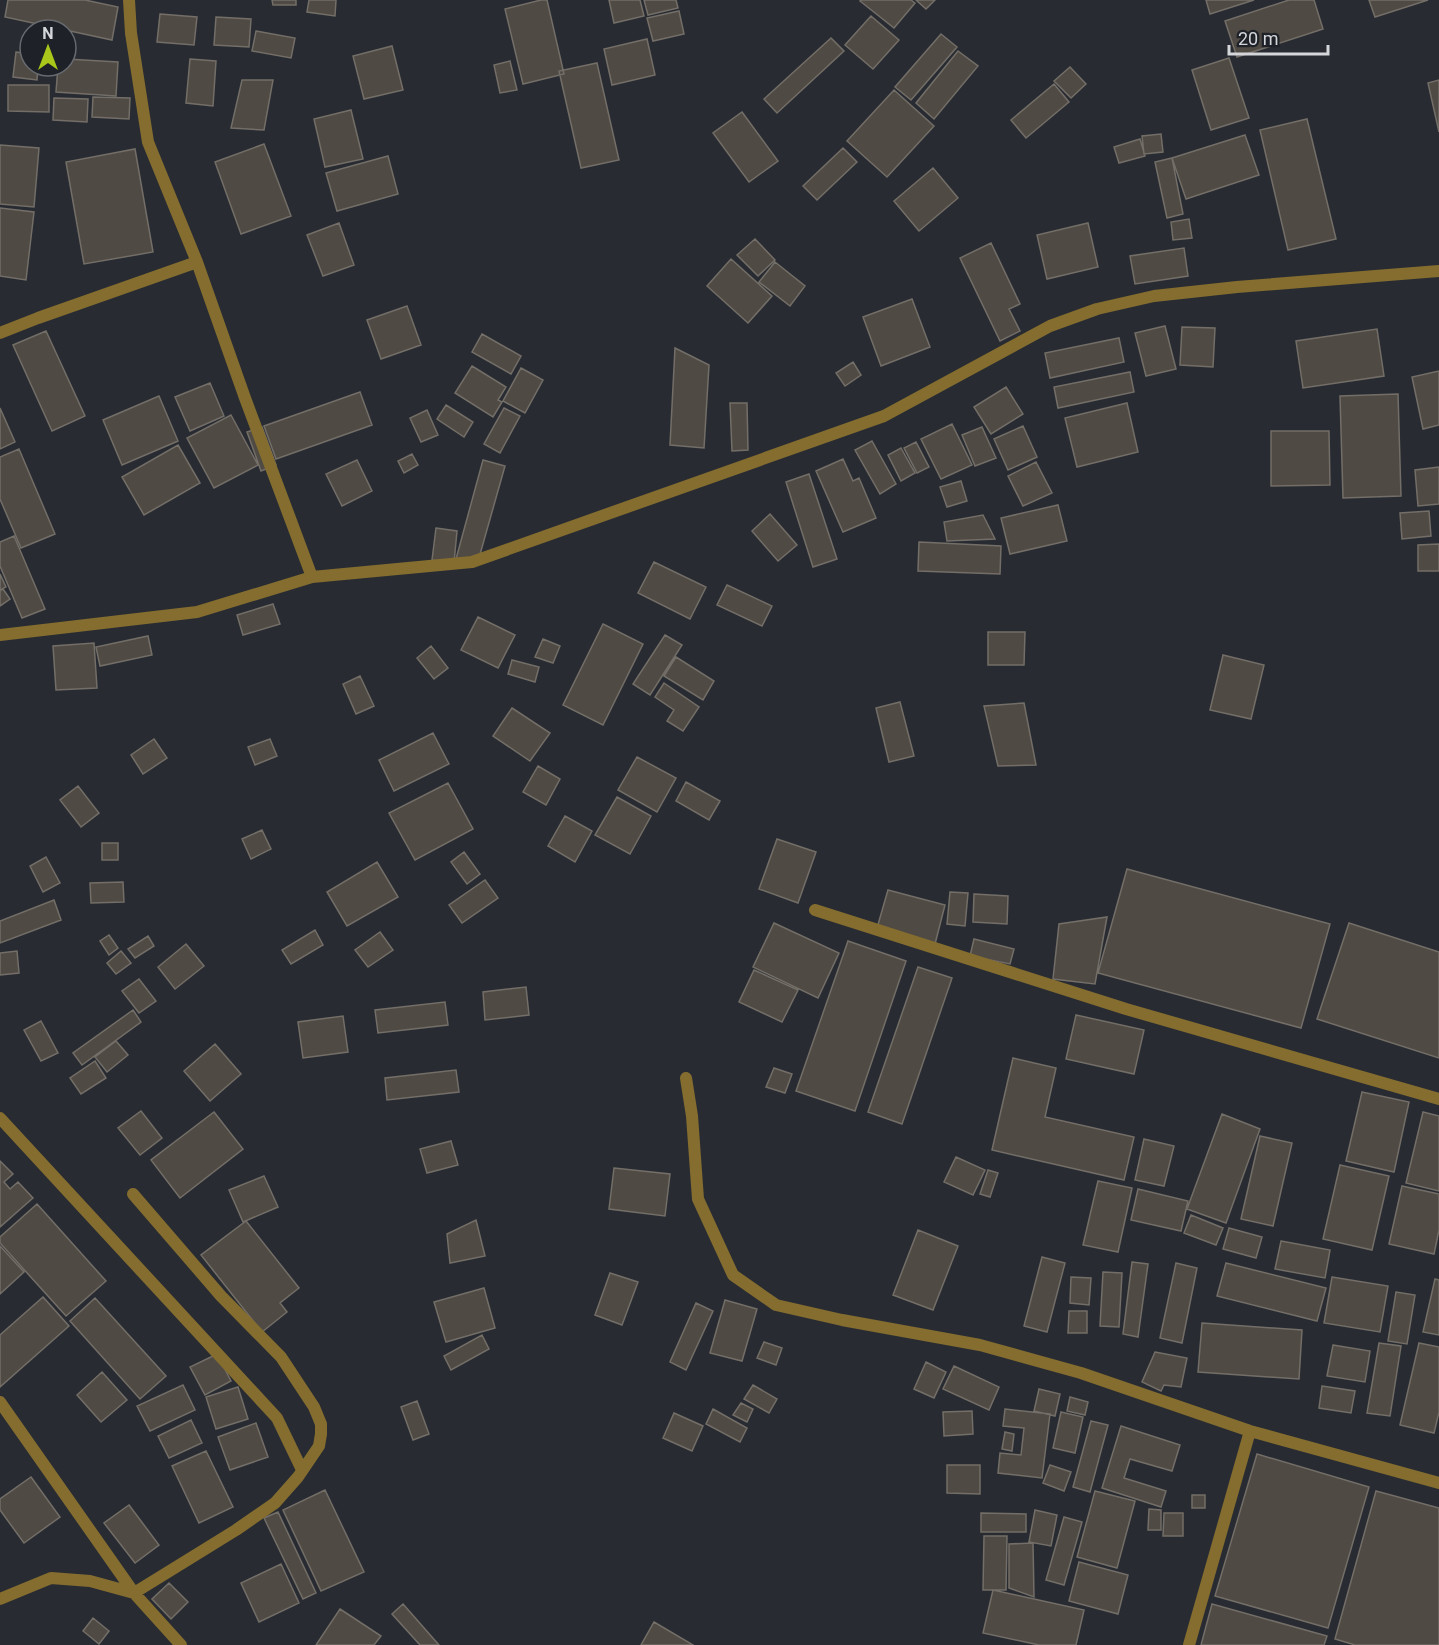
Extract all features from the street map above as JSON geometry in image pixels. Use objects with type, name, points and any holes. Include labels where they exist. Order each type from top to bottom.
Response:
[{"type":"street","points":[[129,0],[130,33],[147,142],[197,262],[312,577]]},
{"type":"street","points":[[0,333],[197,262]]},
{"type":"street","points":[[0,635],[197,612],[312,577],[472,562],[884,416],[1050,326],[1097,309],[1154,296],[1439,271]]},
{"type":"street","points":[[815,910],[1126,1009],[1439,1099]]},
{"type":"street","points":[[686,1078],[692,1116],[698,1199],[733,1275],[776,1305],[842,1320],[980,1345],[1081,1373],[1250,1431],[1439,1483]]},
{"type":"street","points":[[0,1118],[277,1418],[302,1470]]},
{"type":"street","points":[[0,1599],[51,1578],[90,1581],[134,1593],[275,1503],[298,1477],[319,1446],[321,1424],[314,1407],[281,1358],[221,1296],[133,1194]]},
{"type":"street","points":[[0,1402],[134,1593],[181,1645]]},
{"type":"street","points":[[1189,1645],[1250,1431]]},
{"type":"building","points":[[8,0],[85,0],[118,7],[112,40],[78,33],[78,18],[18,20],[5,17]]},
{"type":"building","points":[[272,0],[296,0],[296,5],[273,5]]},
{"type":"building","points":[[309,0],[336,0],[335,16],[307,12]]},
{"type":"building","points":[[547,0],[564,74],[523,84],[505,9]]},
{"type":"building","points":[[609,0],[640,0],[644,16],[614,23]]},
{"type":"building","points":[[644,0],[676,0],[678,8],[648,15]]},
{"type":"building","points":[[861,0],[911,0],[915,3],[894,28]]},
{"type":"building","points":[[916,0],[935,0],[926,9]]},
{"type":"building","points":[[1206,0],[1254,0],[1210,14]]},
{"type":"building","points":[[1289,0],[1314,0],[1323,29],[1237,57],[1225,21]]},
{"type":"building","points":[[1369,0],[1428,0],[1375,17]]},
{"type":"building","points":[[679,11],[684,34],[653,41],[647,18]]},
{"type":"building","points":[[160,14],[197,17],[194,45],[157,42]]},
{"type":"building","points":[[871,16],[899,40],[873,69],[845,45]]},
{"type":"building","points":[[216,17],[251,19],[249,47],[214,45]]},
{"type":"building","points":[[256,31],[295,38],[291,58],[252,51]]},
{"type":"building","points":[[941,34],[957,47],[911,100],[895,87]]},
{"type":"building","points":[[831,38],[844,51],[777,113],[764,99]]},
{"type":"building","points":[[647,39],[655,75],[612,85],[604,49]]},
{"type":"building","points":[[392,46],[403,90],[364,99],[353,56]]},
{"type":"building","points":[[958,51],[978,66],[934,119],[916,103]]},
{"type":"building","points":[[16,52],[18,52],[18,78],[13,77]]},
{"type":"building","points":[[1229,58],[1249,118],[1211,130],[1192,70]]},
{"type":"building","points":[[190,59],[216,61],[213,106],[186,103]]},
{"type":"building","points":[[78,60],[118,62],[116,96],[56,92],[57,78],[78,78]]},
{"type":"building","points":[[510,61],[517,90],[500,93],[494,65]]},
{"type":"building","points":[[597,63],[619,160],[581,168],[559,71]]},
{"type":"building","points":[[1070,67],[1086,84],[1071,98],[1054,81]]},
{"type":"building","points":[[242,80],[273,80],[264,130],[231,128]]},
{"type":"building","points":[[1439,80],[1439,132],[1428,83]]},
{"type":"building","points":[[1054,84],[1069,102],[1026,138],[1011,120]]},
{"type":"building","points":[[8,85],[49,85],[49,112],[8,111]]},
{"type":"building","points":[[894,90],[934,126],[887,177],[847,141]]},
{"type":"building","points":[[93,97],[130,98],[129,119],[92,117]]},
{"type":"building","points":[[54,98],[88,99],[87,122],[53,120]]},
{"type":"building","points":[[351,110],[363,159],[325,167],[314,119]]},
{"type":"building","points":[[742,112],[778,161],[749,182],[713,133]]},
{"type":"building","points":[[1307,119],[1336,239],[1288,250],[1260,130]]},
{"type":"building","points":[[1161,134],[1163,152],[1144,154],[1142,136]]},
{"type":"building","points":[[1245,135],[1259,175],[1186,199],[1172,158]]},
{"type":"building","points":[[1140,139],[1145,156],[1119,163],[1114,147]]},
{"type":"building","points":[[264,144],[291,216],[241,234],[215,162]]},
{"type":"building","points":[[0,145],[39,148],[34,207],[0,204]]},
{"type":"building","points":[[843,148],[857,162],[817,200],[803,186]]},
{"type":"building","points":[[135,149],[153,252],[84,264],[66,162]]},
{"type":"building","points":[[388,156],[398,194],[337,211],[326,173]]},
{"type":"building","points":[[1172,158],[1183,214],[1167,218],[1155,162]]},
{"type":"building","points":[[933,168],[958,198],[919,231],[894,201]]},
{"type":"building","points":[[0,208],[34,212],[26,280],[0,276]]},
{"type":"building","points":[[1189,219],[1192,238],[1173,240],[1171,222]]},
{"type":"building","points":[[339,223],[354,265],[323,276],[307,235]]},
{"type":"building","points":[[1088,223],[1098,267],[1047,279],[1037,235]]},
{"type":"building","points":[[755,239],[775,260],[758,276],[737,255]]},
{"type":"building","points":[[991,243],[1020,304],[1009,309],[1020,331],[1000,341],[960,258]]},
{"type":"building","points":[[1184,248],[1188,276],[1135,284],[1130,256]]},
{"type":"building","points":[[731,259],[772,296],[748,323],[707,286]]},
{"type":"building","points":[[775,262],[805,286],[790,306],[759,282]]},
{"type":"building","points":[[912,299],[930,347],[881,366],[863,317]]},
{"type":"building","points":[[407,306],[421,345],[381,359],[367,320]]},
{"type":"building","points":[[1165,326],[1176,369],[1146,376],[1135,333]]},
{"type":"building","points":[[1182,327],[1215,328],[1213,367],[1180,365]]},
{"type":"building","points":[[1377,329],[1384,376],[1303,388],[1296,341]]},
{"type":"building","points":[[46,331],[85,416],[52,431],[13,345]]},
{"type":"building","points":[[482,334],[521,356],[511,374],[472,352]]},
{"type":"building","points":[[1119,338],[1124,362],[1050,378],[1045,353]]},
{"type":"building","points":[[675,348],[709,365],[704,448],[670,445]]},
{"type":"building","points":[[853,362],[861,375],[845,386],[836,373]]},
{"type":"building","points":[[472,366],[506,387],[498,400],[502,402],[493,417],[455,393]]},
{"type":"building","points":[[521,368],[543,380],[525,413],[503,401]]},
{"type":"building","points":[[1439,371],[1439,425],[1423,429],[1412,377]]},
{"type":"building","points":[[1130,372],[1134,392],[1058,408],[1054,387]]},
{"type":"building","points":[[210,383],[224,416],[190,431],[175,397]]},
{"type":"building","points":[[1006,387],[1023,414],[991,434],[974,407]]},
{"type":"building","points":[[360,392],[372,425],[276,459],[264,426]]},
{"type":"building","points":[[1398,394],[1401,496],[1343,498],[1340,396]]},
{"type":"building","points":[[159,396],[178,441],[122,465],[103,420]]},
{"type":"building","points":[[730,403],[747,403],[748,450],[732,451]]},
{"type":"building","points":[[1127,403],[1138,452],[1077,467],[1065,418]]},
{"type":"building","points":[[446,405],[473,422],[464,437],[437,419]]},
{"type":"building","points":[[0,408],[15,442],[0,449]]},
{"type":"building","points":[[504,408],[520,416],[500,453],[484,444]]},
{"type":"building","points":[[427,410],[438,435],[421,442],[410,418]]},
{"type":"building","points":[[231,415],[258,465],[214,488],[187,438]]},
{"type":"building","points":[[952,424],[972,465],[941,479],[921,439]]},
{"type":"building","points":[[1023,426],[1037,457],[1008,470],[994,439]]},
{"type":"building","points":[[262,427],[276,465],[261,471],[247,432]]},
{"type":"building","points":[[982,427],[996,458],[975,466],[962,435]]},
{"type":"building","points":[[1271,431],[1329,431],[1330,485],[1271,486]]},
{"type":"building","points":[[872,441],[896,484],[880,494],[855,450]]},
{"type":"building","points":[[916,442],[929,467],[917,473],[904,448]]},
{"type":"building","points":[[178,445],[200,483],[144,515],[122,477]]},
{"type":"building","points":[[901,448],[915,473],[901,481],[888,455]]},
{"type":"building","points":[[19,449],[55,534],[21,548],[0,499],[0,457]]},
{"type":"building","points":[[412,454],[418,465],[404,473],[398,461]]},
{"type":"building","points":[[843,459],[853,481],[859,478],[876,518],[843,532],[816,471]]},
{"type":"building","points":[[357,460],[372,491],[342,506],[326,474]]},
{"type":"building","points":[[483,460],[505,466],[477,565],[456,559]]},
{"type":"building","points":[[1036,462],[1052,493],[1023,506],[1008,476]]},
{"type":"building","points":[[1439,467],[1439,504],[1418,506],[1415,470]]},
{"type":"building","points":[[809,474],[837,559],[813,567],[786,482]]},
{"type":"building","points":[[961,481],[967,501],[947,507],[940,487]]},
{"type":"building","points":[[1058,505],[1067,541],[1010,554],[1001,518]]},
{"type":"building","points":[[1429,511],[1431,536],[1402,539],[1400,513]]},
{"type":"building","points":[[770,514],[797,545],[778,561],[752,531]]},
{"type":"building","points":[[983,515],[995,539],[947,541],[944,522]]},
{"type":"building","points":[[436,528],[457,531],[454,563],[432,560]]},
{"type":"building","points":[[14,536],[45,609],[22,618],[0,566],[0,542]]},
{"type":"building","points":[[919,542],[1001,546],[1000,574],[918,571]]},
{"type":"building","points":[[1439,544],[1439,571],[1418,571],[1418,545]]},
{"type":"building","points":[[654,562],[706,587],[690,619],[638,593]]},
{"type":"building","points":[[0,574],[6,587],[0,590]]},
{"type":"building","points":[[727,585],[772,606],[762,626],[717,605]]},
{"type":"building","points":[[3,589],[10,599],[0,606],[0,591]]},
{"type":"building","points":[[273,604],[280,624],[243,635],[237,615]]},
{"type":"building","points":[[478,617],[515,635],[498,668],[461,650]]},
{"type":"building","points":[[603,624],[643,644],[603,725],[563,705]]},
{"type":"building","points":[[988,632],[1025,632],[1024,665],[988,665]]},
{"type":"building","points":[[665,635],[682,645],[650,695],[633,684]]},
{"type":"building","points":[[148,636],[152,655],[100,666],[96,647]]},
{"type":"building","points":[[543,639],[560,646],[553,663],[535,657]]},
{"type":"building","points":[[94,643],[97,688],[56,690],[53,646]]},
{"type":"building","points":[[431,646],[448,668],[434,679],[417,658]]},
{"type":"building","points":[[1223,655],[1264,665],[1251,719],[1210,710]]},
{"type":"building","points":[[676,657],[714,681],[703,700],[664,676]]},
{"type":"building","points":[[512,660],[539,667],[535,682],[508,674]]},
{"type":"building","points":[[360,676],[374,706],[356,714],[343,684]]},
{"type":"building","points":[[664,683],[699,707],[683,731],[667,721],[674,710],[655,697]]},
{"type":"building","points":[[900,702],[914,756],[889,762],[876,708]]},
{"type":"building","points":[[1024,703],[1036,765],[998,766],[984,706]]},
{"type":"building","points":[[512,708],[550,733],[530,761],[493,736]]},
{"type":"building","points":[[433,733],[449,764],[394,791],[379,760]]},
{"type":"building","points":[[154,739],[167,758],[143,774],[131,755]]},
{"type":"building","points":[[270,739],[277,756],[255,765],[248,747]]},
{"type":"building","points":[[637,757],[676,778],[657,812],[618,790]]},
{"type":"building","points":[[538,766],[560,779],[546,805],[523,792]]},
{"type":"building","points":[[686,782],[720,801],[709,820],[676,801]]},
{"type":"building","points":[[448,783],[473,829],[415,860],[389,813]]},
{"type":"building","points":[[78,786],[99,813],[81,827],[60,800]]},
{"type":"building","points":[[617,797],[651,816],[630,854],[595,835]]},
{"type":"building","points":[[565,816],[592,831],[575,862],[548,846]]},
{"type":"building","points":[[262,830],[271,849],[251,859],[242,839]]},
{"type":"building","points":[[777,839],[816,852],[798,903],[759,889]]},
{"type":"building","points":[[102,843],[118,843],[118,860],[102,860]]},
{"type":"building","points":[[464,852],[480,874],[467,884],[451,862]]},
{"type":"building","points":[[46,857],[60,883],[43,892],[30,866]]},
{"type":"building","points":[[377,862],[398,897],[347,926],[327,892]]},
{"type":"building","points":[[1127,869],[1330,924],[1301,1028],[1098,973]]},
{"type":"building","points":[[485,880],[498,898],[462,923],[449,905]]},
{"type":"building","points":[[123,882],[124,902],[91,903],[90,883]]},
{"type":"building","points":[[888,890],[945,905],[935,944],[877,928]]},
{"type":"building","points":[[950,892],[968,893],[965,926],[947,924]]},
{"type":"building","points":[[974,894],[1008,896],[1007,924],[973,922]]},
{"type":"building","points":[[54,900],[61,920],[0,943],[0,921]]},
{"type":"building","points":[[1107,917],[1095,984],[1053,979],[1059,924]]},
{"type":"building","points":[[774,923],[839,953],[818,998],[753,967]]},
{"type":"building","points":[[1349,923],[1439,952],[1439,1058],[1317,1019]]},
{"type":"building","points":[[315,930],[323,945],[291,964],[282,950]]},
{"type":"building","points":[[380,932],[393,950],[368,967],[355,950]]},
{"type":"building","points":[[109,935],[118,948],[109,955],[100,941]]},
{"type":"building","points":[[148,936],[154,946],[135,958],[128,949]]},
{"type":"building","points":[[974,939],[1014,949],[1010,964],[970,956]]},
{"type":"building","points":[[848,941],[906,961],[855,1111],[796,1091]]},
{"type":"building","points":[[186,944],[204,966],[175,989],[158,967]]},
{"type":"building","points":[[17,951],[19,973],[0,975],[0,953]]},
{"type":"building","points":[[121,951],[131,963],[116,974],[107,963]]},
{"type":"building","points":[[918,967],[952,978],[902,1124],[868,1112]]},
{"type":"building","points":[[754,970],[798,990],[782,1022],[739,1002]]},
{"type":"building","points":[[139,979],[156,1001],[139,1013],[122,991]]},
{"type":"building","points":[[526,987],[529,1015],[485,1020],[483,992]]},
{"type":"building","points":[[445,1002],[448,1025],[378,1033],[375,1010]]},
{"type":"building","points":[[133,1010],[141,1022],[82,1065],[73,1053]]},
{"type":"building","points":[[1076,1015],[1144,1030],[1134,1074],[1066,1059]]},
{"type":"building","points":[[343,1016],[348,1052],[303,1058],[298,1022]]},
{"type":"building","points":[[41,1021],[58,1053],[41,1061],[24,1030]]},
{"type":"building","points":[[116,1041],[128,1055],[107,1072],[95,1057]]},
{"type":"building","points":[[215,1044],[241,1074],[210,1101],[184,1071]]},
{"type":"building","points":[[1013,1058],[1056,1068],[1045,1117],[1134,1137],[1124,1180],[992,1150]]},
{"type":"building","points":[[95,1061],[106,1078],[81,1094],[70,1078]]},
{"type":"building","points":[[774,1068],[792,1074],[785,1093],[766,1087]]},
{"type":"building","points":[[456,1070],[459,1092],[387,1100],[385,1078]]},
{"type":"building","points":[[1362,1092],[1409,1102],[1394,1172],[1346,1161]]},
{"type":"building","points":[[141,1111],[162,1138],[140,1155],[118,1128]]},
{"type":"building","points":[[214,1112],[243,1149],[180,1198],[151,1160]]},
{"type":"building","points":[[1423,1112],[1439,1116],[1439,1191],[1406,1183]]},
{"type":"building","points":[[1222,1114],[1260,1129],[1226,1223],[1187,1209]]},
{"type":"building","points":[[1260,1136],[1292,1143],[1273,1226],[1241,1219]]},
{"type":"building","points":[[1144,1139],[1174,1146],[1164,1186],[1135,1180]]},
{"type":"building","points":[[451,1141],[458,1165],[427,1173],[420,1149]]},
{"type":"building","points":[[956,1157],[985,1170],[973,1195],[944,1182]]},
{"type":"building","points":[[0,1161],[13,1174],[4,1182],[10,1189],[18,1182],[33,1198],[0,1227]]},
{"type":"building","points":[[1340,1165],[1389,1176],[1372,1250],[1323,1239]]},
{"type":"building","points":[[614,1168],[670,1174],[665,1216],[609,1209]]},
{"type":"building","points":[[988,1170],[998,1173],[990,1197],[980,1194]]},
{"type":"building","points":[[264,1176],[278,1207],[243,1222],[229,1190]]},
{"type":"building","points":[[1098,1181],[1132,1188],[1118,1252],[1083,1245]]},
{"type":"building","points":[[1402,1186],[1439,1194],[1439,1230],[1434,1254],[1389,1244]]},
{"type":"building","points":[[1138,1189],[1188,1201],[1181,1231],[1131,1220]]},
{"type":"building","points":[[37,1204],[106,1281],[66,1316],[0,1243],[0,1237]]},
{"type":"building","points":[[1191,1215],[1223,1228],[1216,1245],[1184,1233]]},
{"type":"building","points":[[476,1220],[485,1256],[450,1263],[447,1234]]},
{"type":"building","points":[[246,1221],[299,1288],[280,1303],[287,1312],[262,1332],[201,1255]]},
{"type":"building","points":[[1229,1228],[1262,1237],[1256,1258],[1223,1249]]},
{"type":"building","points":[[918,1230],[958,1246],[933,1310],[893,1295]]},
{"type":"building","points":[[1281,1241],[1330,1250],[1325,1278],[1275,1269]]},
{"type":"building","points":[[0,1246],[24,1272],[0,1294]]},
{"type":"building","points":[[1042,1257],[1065,1263],[1047,1332],[1024,1326]]},
{"type":"building","points":[[1132,1262],[1148,1264],[1138,1337],[1123,1334]]},
{"type":"building","points":[[1176,1263],[1197,1268],[1182,1343],[1160,1338]]},
{"type":"building","points":[[1226,1263],[1326,1288],[1317,1321],[1217,1296]]},
{"type":"building","points":[[1103,1272],[1122,1273],[1119,1327],[1100,1326]]},
{"type":"building","points":[[610,1273],[638,1282],[622,1325],[595,1315]]},
{"type":"building","points":[[1071,1277],[1091,1278],[1089,1305],[1070,1303]]},
{"type":"building","points":[[1332,1277],[1388,1286],[1380,1332],[1324,1323]]},
{"type":"building","points":[[1435,1279],[1439,1280],[1439,1335],[1423,1332]]},
{"type":"building","points":[[484,1288],[495,1328],[446,1342],[434,1302]]},
{"type":"building","points":[[1396,1292],[1415,1295],[1407,1344],[1388,1341]]},
{"type":"building","points":[[43,1297],[69,1326],[0,1387],[0,1335]]},
{"type":"building","points":[[95,1298],[166,1376],[140,1399],[70,1321]]},
{"type":"building","points":[[725,1300],[757,1309],[742,1361],[710,1353]]},
{"type":"building","points":[[696,1303],[713,1311],[686,1370],[670,1362]]},
{"type":"building","points":[[1069,1311],[1087,1311],[1087,1333],[1068,1333]]},
{"type":"building","points":[[1202,1323],[1302,1330],[1299,1379],[1198,1372]]},
{"type":"building","points":[[482,1335],[489,1349],[451,1370],[444,1356]]},
{"type":"building","points":[[764,1342],[782,1348],[776,1365],[757,1358]]},
{"type":"building","points":[[1379,1343],[1401,1346],[1390,1416],[1367,1413]]},
{"type":"building","points":[[1419,1343],[1439,1347],[1439,1412],[1434,1433],[1400,1425]]},
{"type":"building","points":[[1333,1345],[1370,1351],[1365,1382],[1327,1376]]},
{"type":"building","points":[[1155,1352],[1187,1358],[1181,1387],[1164,1385],[1161,1391],[1142,1382]]},
{"type":"building","points":[[217,1354],[231,1381],[205,1395],[190,1367]]},
{"type":"building","points":[[926,1362],[946,1372],[934,1398],[914,1389]]},
{"type":"building","points":[[954,1366],[999,1387],[989,1410],[943,1389]]},
{"type":"building","points":[[102,1372],[127,1400],[101,1422],[77,1395]]},
{"type":"building","points":[[183,1385],[195,1410],[150,1431],[137,1406]]},
{"type":"building","points":[[753,1385],[777,1399],[769,1413],[744,1399]]},
{"type":"building","points":[[1322,1386],[1355,1391],[1351,1413],[1319,1408]]},
{"type":"building","points":[[238,1387],[248,1419],[216,1429],[206,1397]]},
{"type":"building","points":[[1039,1389],[1060,1394],[1055,1416],[1034,1411]]},
{"type":"building","points":[[1070,1397],[1088,1402],[1085,1415],[1067,1411]]},
{"type":"building","points":[[417,1401],[429,1434],[413,1440],[401,1407]]},
{"type":"building","points":[[741,1403],[753,1409],[747,1422],[733,1415]]},
{"type":"building","points":[[713,1409],[747,1428],[740,1442],[706,1424]]},
{"type":"building","points":[[1005,1409],[1050,1414],[1042,1478],[998,1473],[1000,1453],[1021,1455],[1024,1428],[1003,1426]]},
{"type":"building","points":[[972,1411],[973,1434],[944,1436],[943,1412]]},
{"type":"building","points":[[1061,1412],[1083,1417],[1075,1453],[1053,1448]]},
{"type":"building","points":[[674,1413],[703,1426],[692,1451],[663,1438]]},
{"type":"building","points":[[191,1420],[202,1443],[169,1458],[158,1436]]},
{"type":"building","points":[[1091,1421],[1108,1425],[1090,1492],[1073,1487]]},
{"type":"building","points":[[256,1423],[268,1457],[230,1470],[218,1437]]},
{"type":"building","points":[[1121,1426],[1180,1445],[1172,1471],[1130,1459],[1124,1478],[1166,1491],[1161,1507],[1102,1488]]},
{"type":"building","points":[[1005,1432],[1014,1434],[1012,1451],[1002,1449]]},
{"type":"building","points":[[206,1451],[233,1507],[199,1523],[172,1466]]},
{"type":"building","points":[[1257,1454],[1369,1487],[1328,1628],[1215,1596]]},
{"type":"building","points":[[947,1465],[980,1465],[980,1494],[947,1493]]},
{"type":"building","points":[[1050,1465],[1071,1472],[1064,1491],[1043,1483]]},
{"type":"building","points":[[31,1477],[60,1517],[24,1543],[0,1510],[0,1499]]},
{"type":"building","points":[[325,1490],[364,1572],[321,1591],[283,1510]]},
{"type":"building","points":[[1095,1491],[1135,1501],[1117,1568],[1077,1557]]},
{"type":"building","points":[[1376,1491],[1439,1508],[1439,1645],[1355,1645],[1335,1639]]},
{"type":"building","points":[[1192,1495],[1205,1495],[1205,1508],[1192,1508]]},
{"type":"building","points":[[129,1505],[159,1545],[135,1563],[104,1523]]},
{"type":"building","points":[[1149,1509],[1161,1510],[1161,1530],[1148,1530]]},
{"type":"building","points":[[1035,1510],[1057,1515],[1051,1546],[1029,1542]]},
{"type":"building","points":[[278,1512],[316,1593],[303,1599],[264,1518]]},
{"type":"building","points":[[981,1513],[1026,1514],[1026,1532],[981,1532]]},
{"type":"building","points":[[1164,1513],[1183,1513],[1183,1536],[1163,1536]]},
{"type":"building","points":[[1064,1517],[1082,1522],[1064,1585],[1046,1580]]},
{"type":"building","points":[[984,1536],[1007,1536],[1006,1590],[983,1590]]},
{"type":"building","points":[[1033,1543],[1034,1597],[1009,1588],[1009,1544]]},
{"type":"building","points":[[1079,1562],[1128,1575],[1118,1614],[1069,1601]]},
{"type":"building","points":[[281,1564],[299,1603],[259,1622],[241,1583]]},
{"type":"building","points":[[169,1583],[188,1602],[171,1619],[152,1599]]},
{"type":"building","points":[[993,1590],[1084,1610],[1076,1645],[1039,1645],[983,1633]]},
{"type":"building","points":[[403,1604],[439,1645],[420,1645],[392,1614]]},
{"type":"building","points":[[1212,1604],[1327,1636],[1324,1645],[1201,1645]]},
{"type":"building","points":[[340,1609],[381,1636],[374,1645],[316,1645]]},
{"type":"building","points":[[93,1618],[109,1631],[99,1644],[83,1631]]},
{"type":"building","points":[[654,1622],[693,1645],[641,1645]]}]
